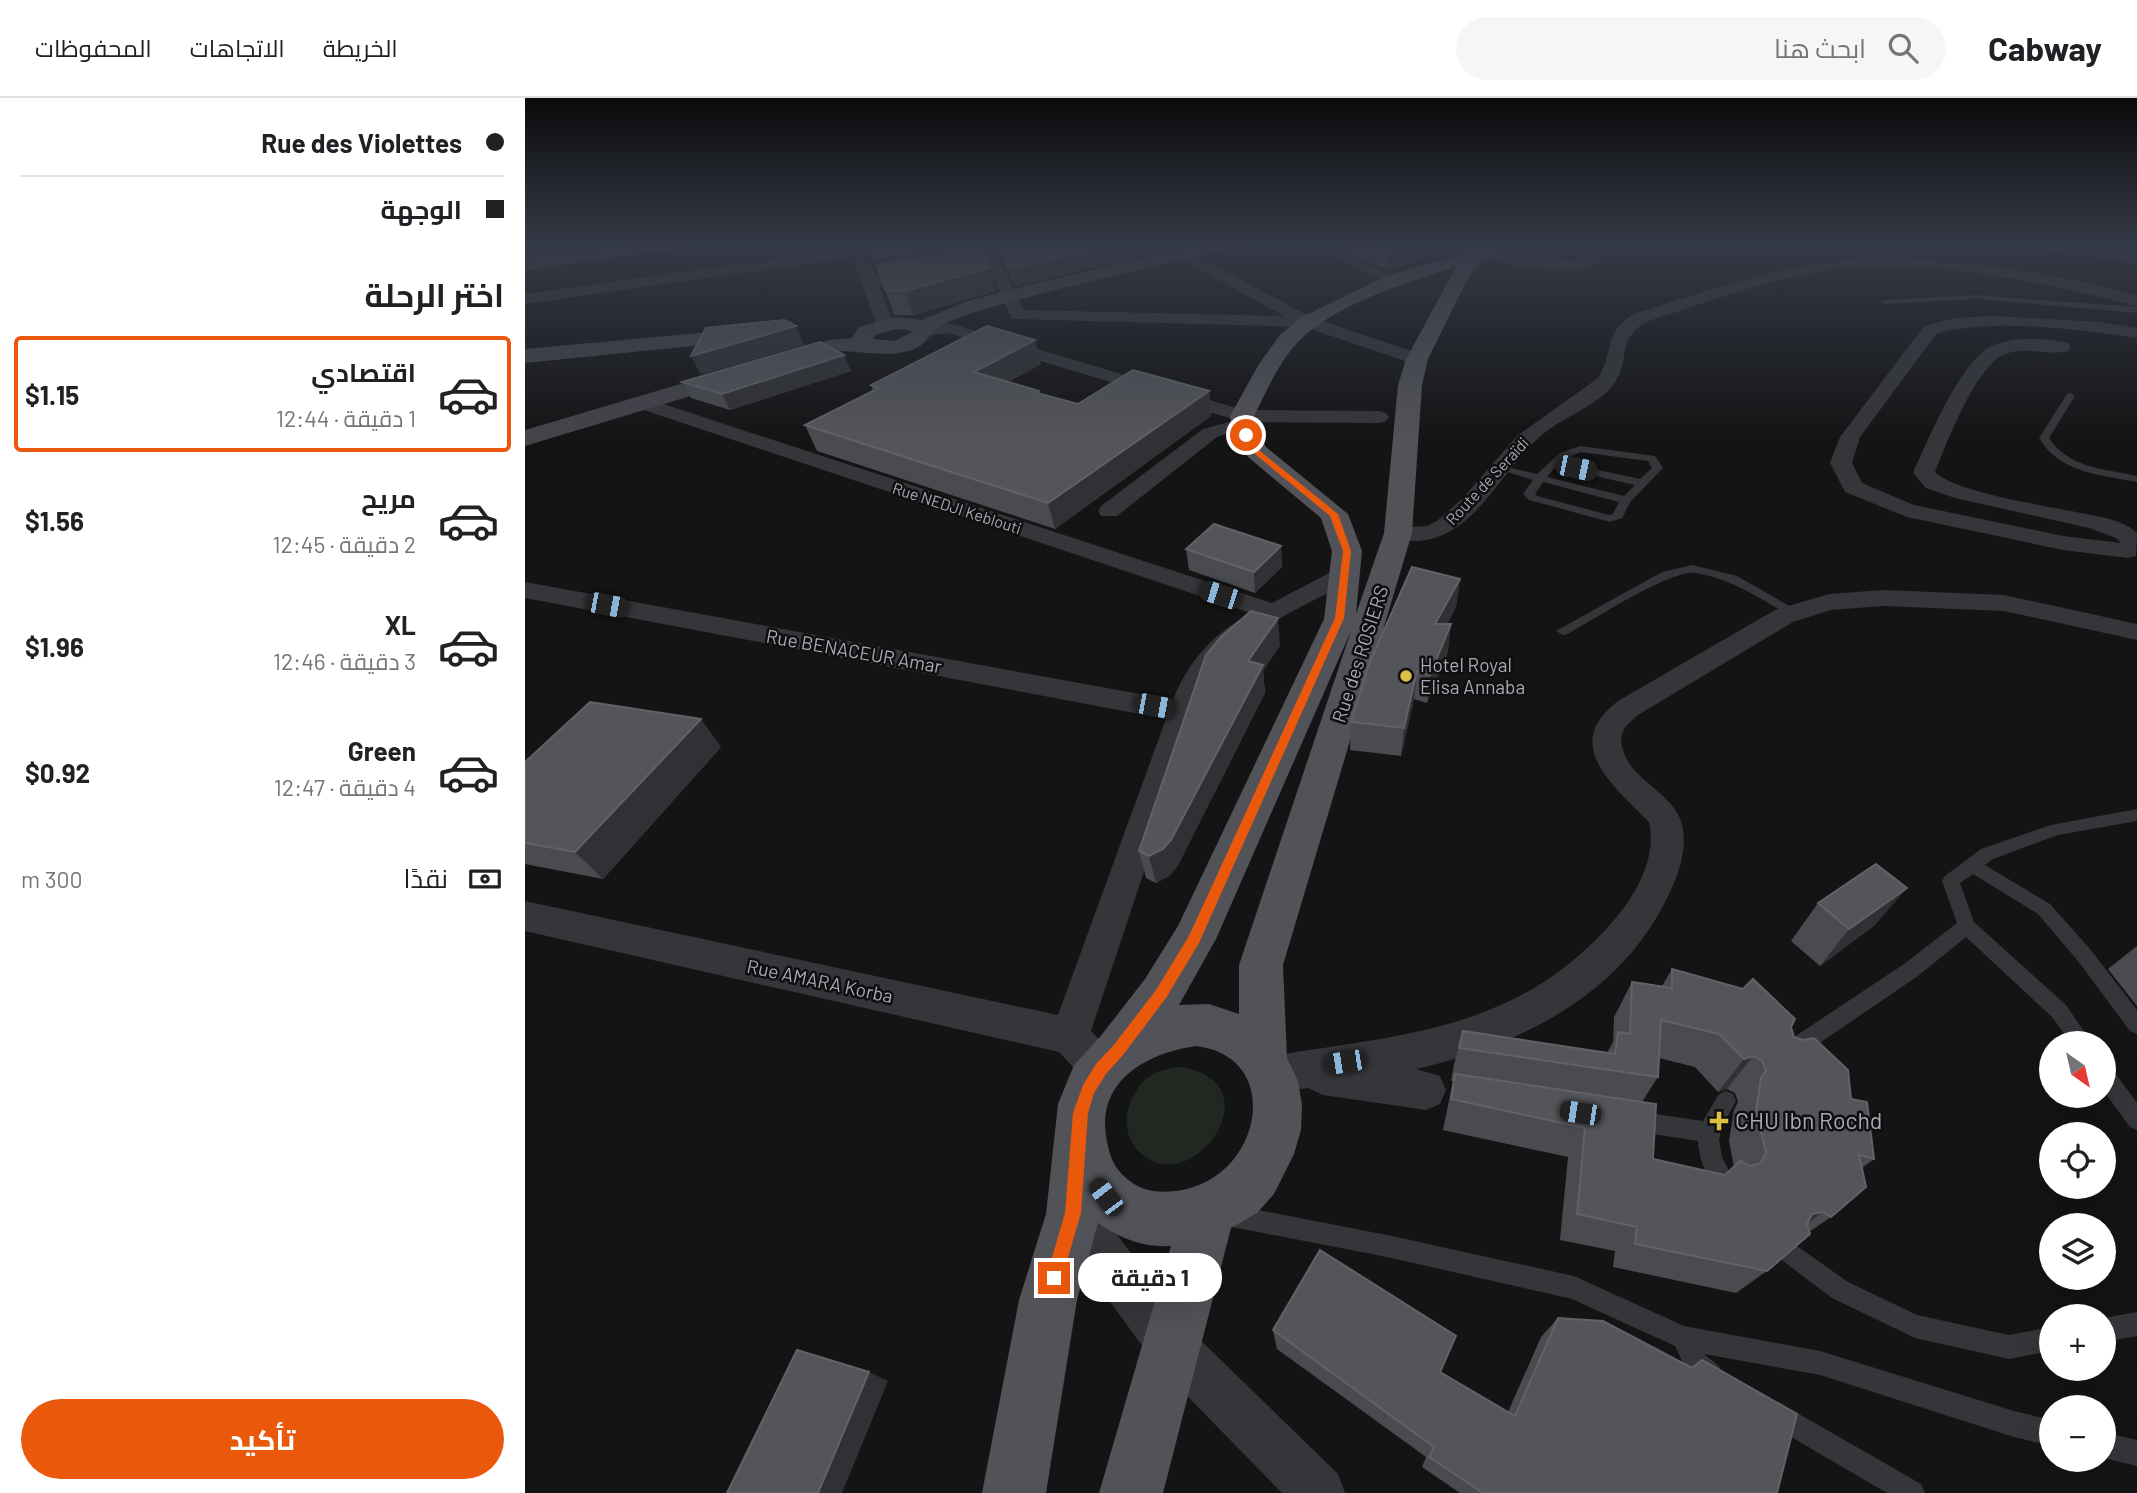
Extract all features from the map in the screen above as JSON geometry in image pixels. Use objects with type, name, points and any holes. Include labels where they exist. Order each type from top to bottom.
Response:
[{"type":"main road","points":[[525,438],[837,345],[904,322],[924,330],[931,320],[967,308]]},
{"type":"main road","points":[[1014,1493],[1048,1300],[1073,1213],[1080,1113],[1096,1052],[1161,994],[1194,939],[1339,618],[1347,551],[1334,514],[1257,452],[1246,435],[1243,421],[1267,369],[1288,340],[1307,322],[1336,308]]},
{"type":"main road","name":"Rue des ROSIERS","points":[[1274,1067],[1261,965],[1398,533],[1410,384],[1417,359],[1443,308]]},
{"type":"main road","points":[[827,327],[873,333]]},
{"type":"main road","points":[[525,356],[772,332]]},
{"type":"main road","points":[[1079,1137],[1087,1170],[1106,1197],[1135,1215],[1171,1220],[1208,1212],[1239,1193],[1263,1165],[1276,1133],[1279,1101],[1274,1067],[1245,1041],[1222,1029],[1196,1024],[1169,1026],[1096,1052]]},
{"type":"main road","points":[[1131,1493],[1208,1212]]},
{"type":"street","points":[[871,308],[873,333]]},
{"type":"street","points":[[1015,308],[1018,315],[1307,322]]},
{"type":"street","points":[[1281,308],[1307,322],[1417,359]]},
{"type":"street","name":"Route de Seraïdi","points":[[1398,533],[1425,534],[1447,525],[1481,492],[1499,468],[1535,430],[1597,390],[1610,376],[1618,336],[1630,323],[1679,308]]},
{"type":"street","points":[[2062,347],[2008,347],[1994,352],[1985,360],[1951,415],[1924,473],[1934,483],[1963,493],[2096,523],[2124,533],[2136,544],[2127,551],[2063,543],[1907,510],[1853,487],[1841,463],[1850,437],[1930,330],[1955,323],[1993,321],[2101,327],[2137,333]]},
{"type":"street","points":[[924,330],[949,328],[1243,421]]},
{"type":"street","name":"Rue NEDJI Keblouti","points":[[642,403],[1273,612]]},
{"type":"street","points":[[1109,511],[1210,433],[1224,427],[1243,421],[1379,417]]},
{"type":"street","points":[[1096,1052],[1183,712],[1194,681],[1214,653],[1240,630],[1344,575]]},
{"type":"street","name":"Rue BENACEUR Amar","points":[[525,590],[1183,712]]},
{"type":"street","points":[[1274,1067],[1428,1048],[1495,1031],[1545,1005],[1582,980],[1645,909],[1661,875],[1666,845],[1665,819],[1610,761],[1605,741],[1609,724],[1628,708],[1783,615],[1843,601],[1884,598],[2004,603],[2137,632]]},
{"type":"street","name":"Rue AMARA Korba","points":[[525,916],[1096,1052]]},
{"type":"street","points":[[1274,1067],[1433,1091]]},
{"type":"street","points":[[1073,1213],[1172,1346],[1319,1493]]},
{"type":"lane","points":[[2114,308],[2137,310]]},
{"type":"lane","points":[[2070,396],[2044,438],[2049,452],[2067,461],[2137,479]]},
{"type":"lane","points":[[1580,449],[1651,458],[1658,468],[1626,500],[1618,516],[1602,519],[1537,501],[1529,494],[1539,478],[1554,464],[1567,453],[1580,449]]},
{"type":"lane","points":[[1554,464],[1642,483]]},
{"type":"lane","points":[[1499,468],[1626,500]]},
{"type":"lane","points":[[1563,631],[1666,575],[1692,569],[1733,579],[1794,612]]},
{"type":"lane","points":[[2073,1031],[2059,1011],[1968,926],[1951,881],[1987,854],[2057,829],[2137,815]]},
{"type":"lane","points":[[1972,865],[2044,909],[2084,955],[2137,1025]]},
{"type":"lane","points":[[1775,1062],[1911,970],[1968,926]]},
{"type":"lane","points":[[2116,1091],[2137,1120]]},
{"type":"lane","points":[[1723,1180],[1713,1164],[1707,1132],[1726,1101]]},
{"type":"lane","points":[[1614,1118],[1707,1132]]},
{"type":"lane","points":[[1208,1212],[1387,1245],[1574,1288],[1683,1338],[1819,1363],[2039,1430]]},
{"type":"lane","points":[[1787,1250],[1840,1290],[1916,1326],[2008,1347],[2039,1341]]},
{"type":"lane","points":[[2116,1328],[2137,1324]]},
{"type":"lane","points":[[1683,1338],[1698,1367],[1733,1388]]},
{"type":"lane","points":[[1757,1402],[1912,1493]]},
{"type":"lane","points":[[2116,1448],[2137,1453]]},
{"type":"shaded area","points":[[1181,1067],[1210,1078],[1223,1095],[1224,1116],[1214,1137],[1198,1154],[1177,1163],[1155,1162],[1135,1147],[1130,1138],[1127,1129],[1128,1109],[1136,1090],[1150,1076]]},
{"type":"building","points":[[784,320],[796,326],[691,356],[706,328]]},
{"type":"building","points":[[987,326],[1035,340],[974,372],[1039,391],[1037,393],[1078,404],[1133,370],[1209,391],[1048,503],[805,425],[879,388],[871,385]]},
{"type":"building","points":[[820,342],[844,355],[722,394],[682,382]]},
{"type":"building","points":[[1214,524],[1281,546],[1254,572],[1186,549]]},
{"type":"building","name":"Hotel Royal Elisa Annaba","points":[[1412,567],[1460,579],[1435,624],[1451,624],[1430,675],[1417,671],[1404,728],[1351,722],[1369,664]]},
{"type":"building","points":[[1251,611],[1278,618],[1248,661],[1263,665],[1171,840],[1163,849],[1149,856],[1139,851],[1206,655],[1221,637]]},
{"type":"building","points":[[590,702],[701,719],[575,852],[525,843],[525,762]]},
{"type":"building","points":[[1876,864],[1907,888],[1849,929],[1818,903]]},
{"type":"building","points":[[1672,969],[1743,989],[1753,979],[1795,1019],[1791,1027],[1794,1037],[1803,1040],[1814,1038],[1848,1070],[1851,1099],[1867,1102],[1874,1159],[1859,1155],[1866,1187],[1831,1217],[1823,1212],[1812,1214],[1807,1224],[1810,1234],[1767,1271],[1635,1244],[1637,1227],[1577,1214],[1585,1128],[1451,1099],[1455,1074],[1656,1104],[1653,1159],[1725,1175],[1740,1161],[1750,1166],[1761,1163],[1766,1153],[1756,1111],[1761,1078],[1766,1070],[1762,1061],[1753,1056],[1744,1059],[1719,1034],[1661,1020],[1658,1077],[1459,1048],[1463,1031],[1615,1054],[1618,1032],[1630,1034],[1632,982],[1672,988]]},
{"type":"building","points":[[1320,1250],[1456,1336],[1440,1372],[1515,1416],[1558,1318],[1603,1321],[1692,1368],[1702,1360],[1797,1414],[1777,1493],[1483,1493],[1429,1457],[1434,1447],[1273,1330]]},
{"type":"building","points":[[797,1350],[869,1372],[818,1493],[727,1493]]},
{"type":"place","name":"Hotel Royal Elisa Annaba","points":[[1406,676]]},
{"type":"place","name":"CHU Ibn Rochd","points":[[1719,1121]]},
{"type":"route","points":[[1054,1278],[1073,1213],[1080,1113],[1088,1090],[1101,1069],[1161,994],[1194,939],[1339,618],[1347,551],[1334,514],[1257,452],[1246,435]]}]
